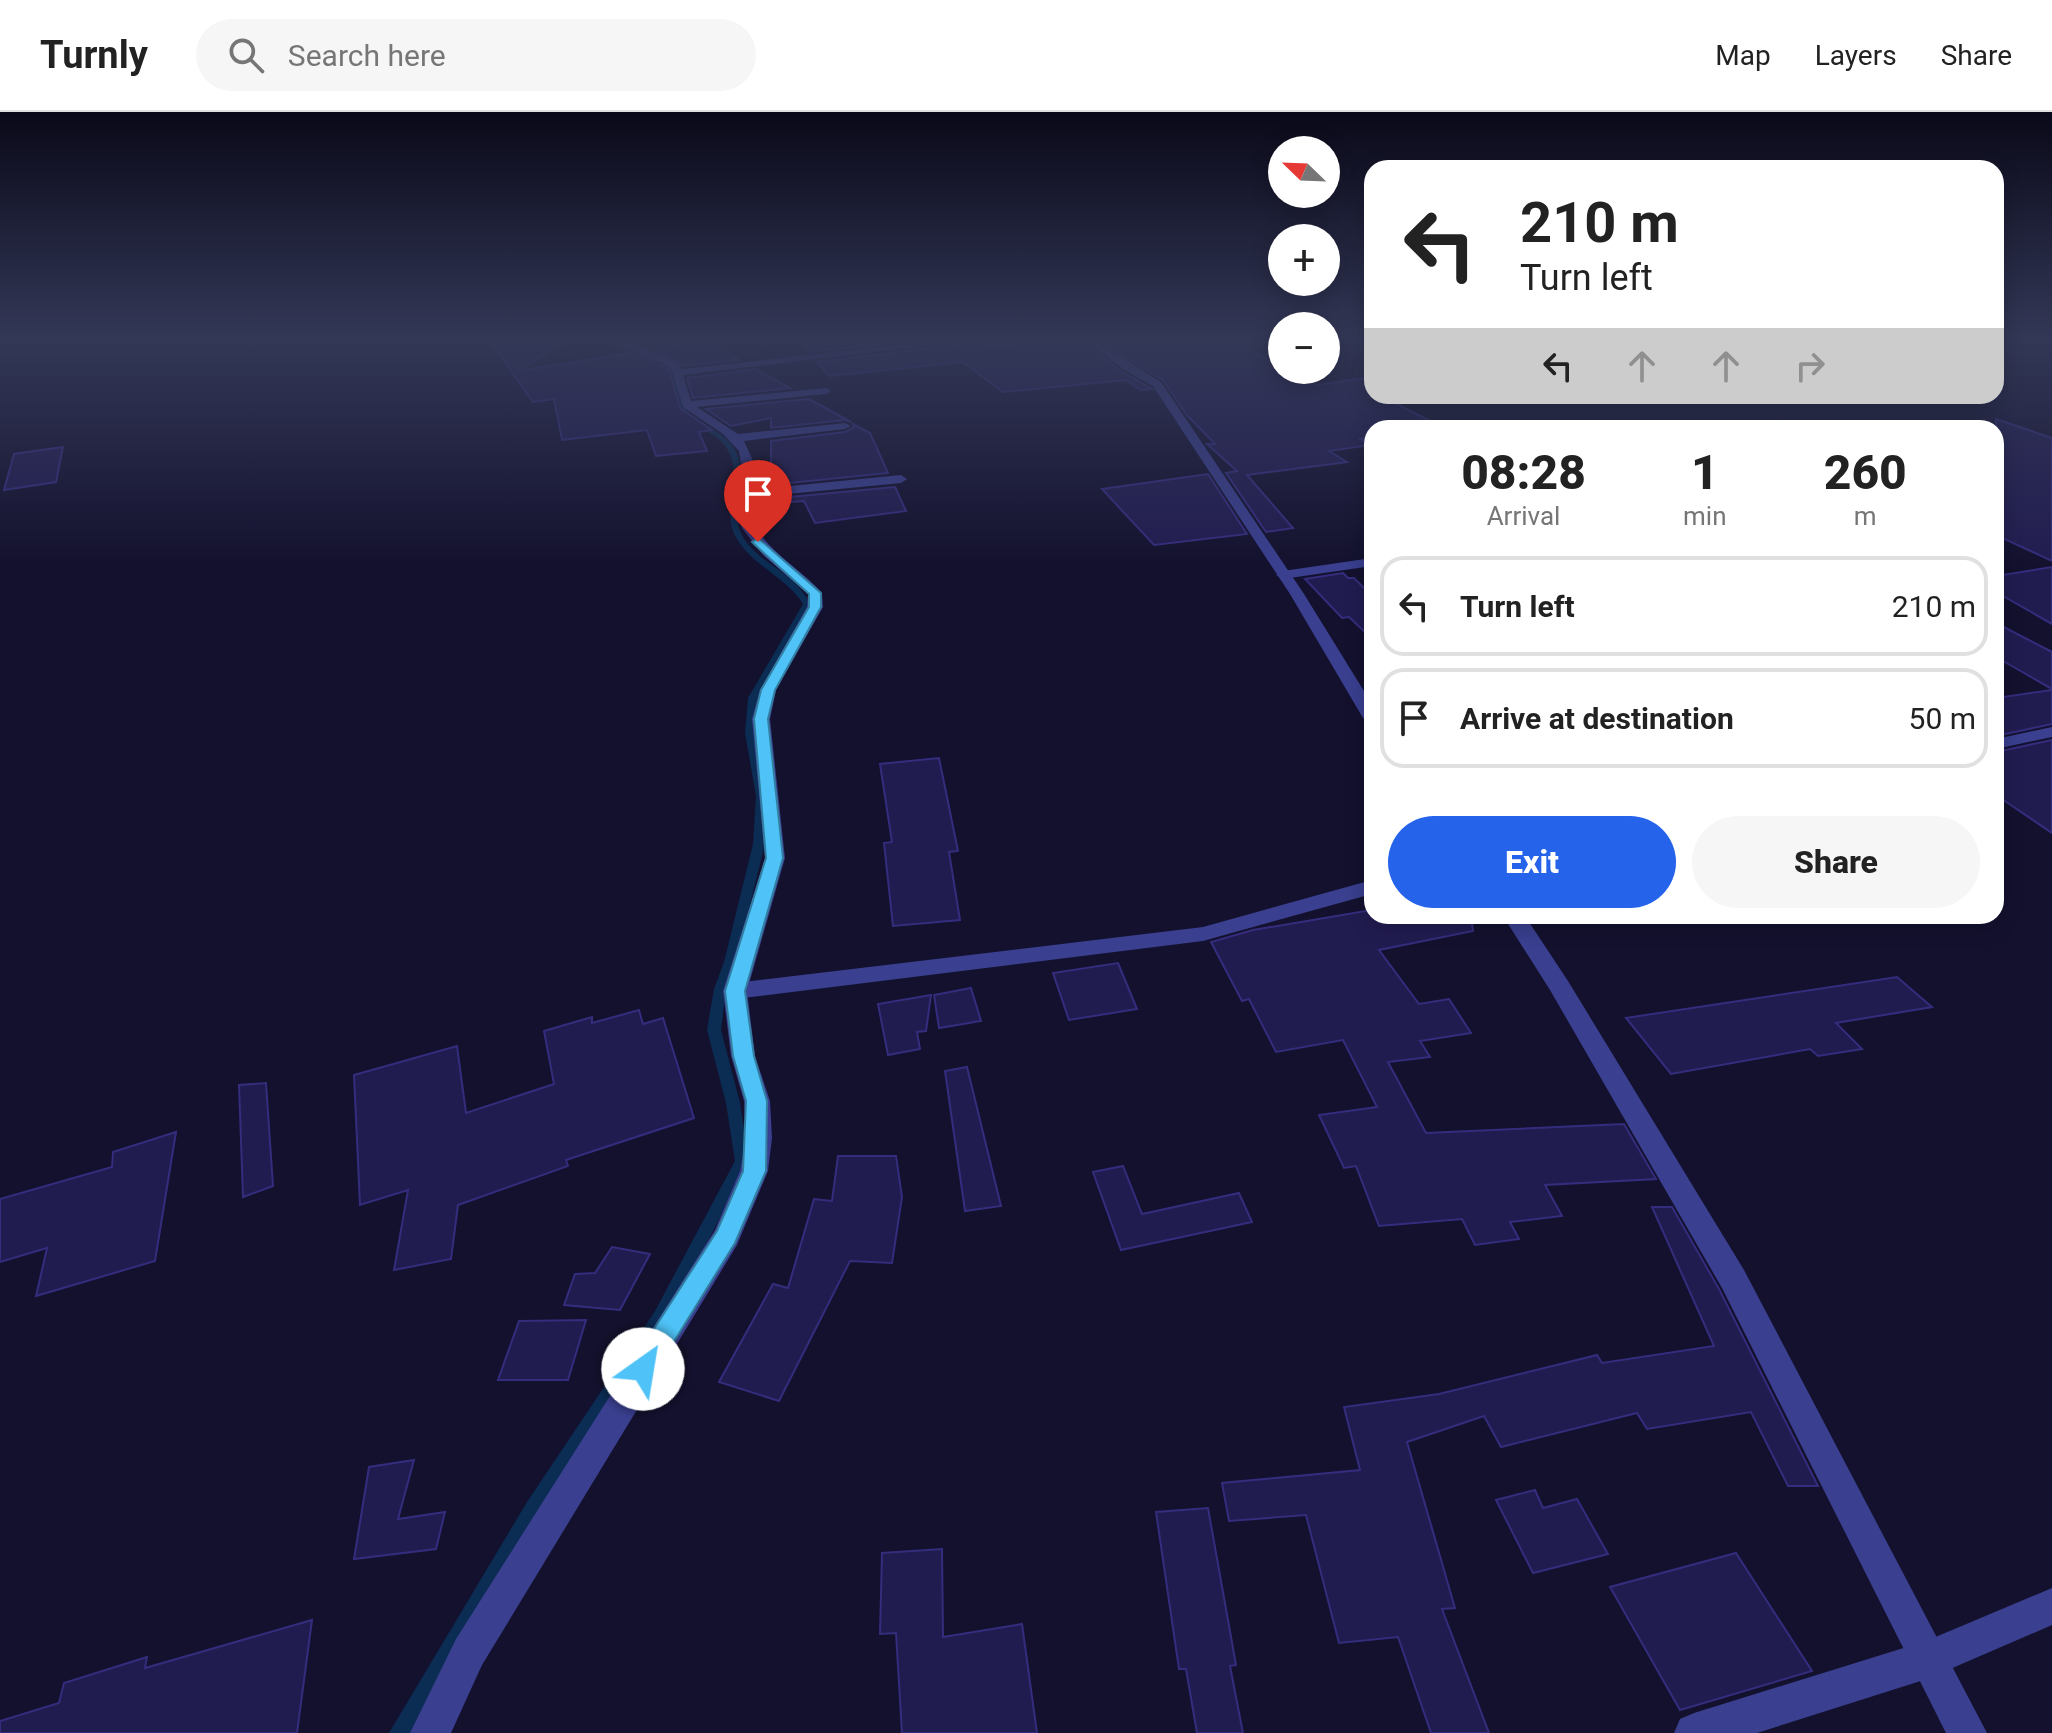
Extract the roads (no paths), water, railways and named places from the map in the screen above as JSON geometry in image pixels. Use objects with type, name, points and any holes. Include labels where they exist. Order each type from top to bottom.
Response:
[{"type":"street","points":[[430,1733],[469,1652],[727,1236],[754,1171],[759,1138],[757,1101],[743,1056],[735,991],[775,858],[761,719],[768,690],[815,607],[815,593],[766,550],[750,531],[742,513],[741,495],[750,469],[745,450],[736,438],[701,415]]},
{"type":"street","points":[[1177,415],[1364,705]]},
{"type":"street","points":[[736,438],[845,426]]},
{"type":"street","points":[[741,495],[901,479]]},
{"type":"street","points":[[1283,575],[1364,563]]},
{"type":"street","points":[[2004,742],[2052,732]]},
{"type":"street","points":[[735,991],[1203,934],[1364,889]]},
{"type":"street","points":[[1519,924],[1733,1279],[1967,1733]]},
{"type":"street","points":[[1694,1733],[1927,1660],[2052,1606]]},
{"type":"waterway","points":[[400,1733],[534,1509],[661,1316],[742,1161],[733,1103],[714,1030],[720,989],[730,962],[759,844],[761,796],[750,733],[753,698],[807,604],[792,584],[752,553],[738,535],[733,515],[737,467],[732,449],[714,431],[689,415]]}]
